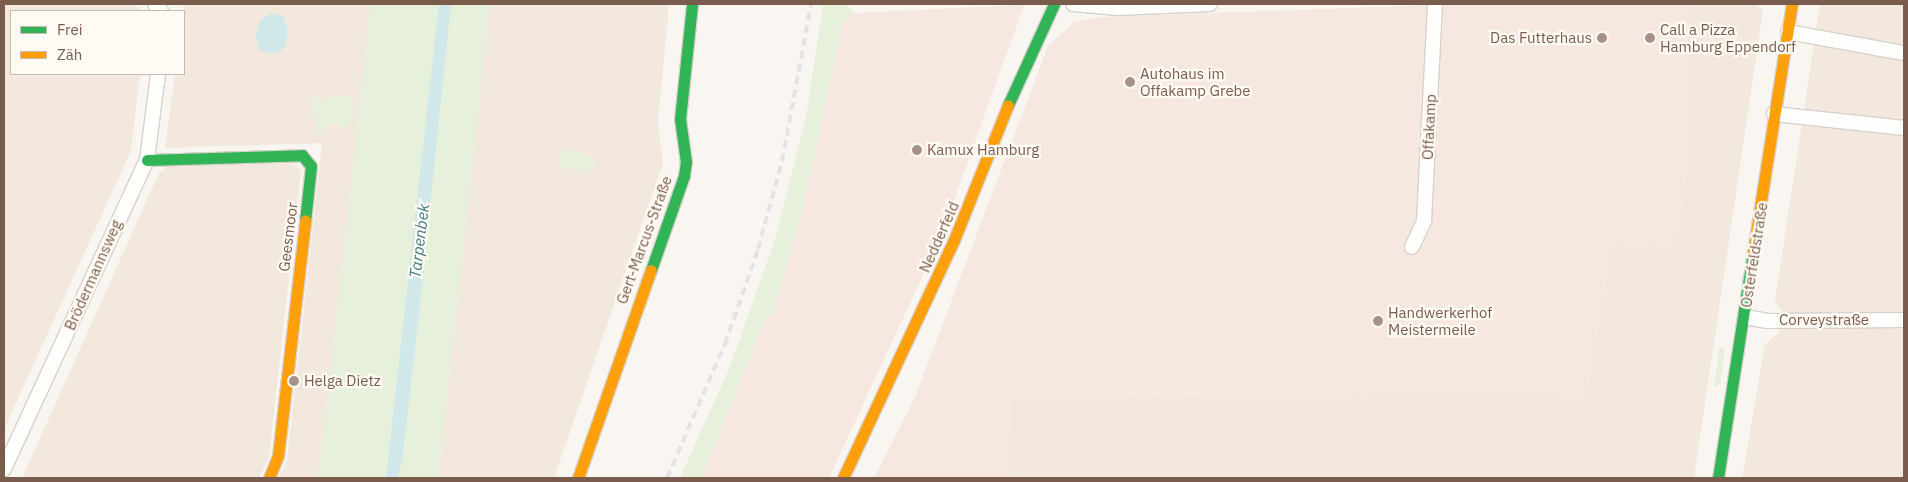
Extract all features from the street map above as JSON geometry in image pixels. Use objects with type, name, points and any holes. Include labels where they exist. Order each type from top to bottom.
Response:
[{"type":"main road","name":"Gert-Marcus-Straße","points":[[578,478],[684,176],[686,162],[680,119],[692,4]]},
{"type":"main road","name":"Nedderfeld","points":[[843,478],[954,240],[1012,96],[1054,4]]},
{"type":"main road","name":"Osterfeldstraße","points":[[1718,478],[1745,317],[1792,4]]},
{"type":"main road","name":"Geesmoor","points":[[147,160],[292,153],[302,155],[311,166],[278,456],[269,478]]},
{"type":"street","points":[[1073,4],[1100,8],[1210,4]]},
{"type":"street","name":"Offakamp","points":[[1412,247],[1424,221],[1435,4]]},
{"type":"street","points":[[1788,32],[1904,53]]},
{"type":"street","name":"Brödermannsweg","points":[[4,469],[147,160],[158,75]]},
{"type":"street","points":[[1774,114],[1904,128]]},
{"type":"street","name":"Corveystraße","points":[[1745,317],[1768,321],[1904,320]]},
{"type":"shaded area","points":[[4,4],[132,4],[142,10],[10,10],[10,75],[140,75],[131,151],[4,429]]},
{"type":"shaded area","points":[[183,4],[372,4],[322,450],[316,478],[279,478],[287,460],[322,143],[165,148],[175,75],[185,75],[185,10],[183,10]]},
{"type":"shaded area","points":[[489,4],[669,4],[658,121],[663,163],[554,478],[438,478]]},
{"type":"shaded area","points":[[1462,4],[1687,4],[1687,168],[1675,248],[1613,239],[1586,397],[1010,395],[1011,478],[874,478],[915,397],[1048,46],[1074,22],[1101,17]]},
{"type":"shaded area","points":[[1687,4],[1754,4],[1763,10],[1694,478],[1011,478],[1009,395],[1586,397],[1613,239],[1674,248],[1687,168]]},
{"type":"shaded area","points":[[1820,4],[1904,4],[1904,478],[1742,478],[1765,345],[1779,332],[1782,312],[1775,301]]},
{"type":"shaded area","points":[[1024,5],[942,234],[829,478],[702,478],[767,315],[772,315],[803,208],[843,22],[854,13]]},
{"type":"shaded area","points":[[293,163],[301,170],[269,457],[259,478],[22,478],[159,173],[167,166]]},
{"type":"green space","points":[[371,4],[490,4],[438,478],[316,478],[322,450]]},
{"type":"green space","points":[[823,4],[845,4],[854,13],[843,22],[803,208],[772,316],[767,315],[702,478],[680,478],[730,367],[775,239],[806,118]]},
{"type":"green space","points":[[334,95],[353,97],[353,115],[346,127],[341,128],[336,123],[326,126],[321,135],[317,133],[312,99],[315,96],[324,103]]},
{"type":"green space","points":[[569,148],[595,160],[594,169],[579,171],[561,167],[559,156]]},
{"type":"green space","points":[[1720,346],[1725,351],[1720,384],[1714,387]]},
{"type":"water","name":"Tarpenbek","points":[[439,4],[451,4],[417,332],[402,461],[398,478],[386,478]]},
{"type":"water","points":[[271,13],[284,17],[288,32],[286,44],[281,51],[272,54],[259,50],[256,34],[260,20]]},
{"type":"railway","points":[[667,478],[725,344],[758,249],[782,161],[811,4]]},
{"type":"traffic: fast","points":[[651,270],[684,176],[686,162],[680,119],[692,4]]},
{"type":"traffic: fast","points":[[1008,105],[1054,4]]},
{"type":"traffic: fast","points":[[147,160],[302,155],[311,166],[305,221]]},
{"type":"traffic: fast","points":[[1718,478],[1753,252]]},
{"type":"traffic: slow","points":[[1753,252],[1792,4]]},
{"type":"traffic: slow","points":[[843,478],[954,240],[1008,105]]},
{"type":"traffic: slow","points":[[269,478],[278,456],[305,221]]},
{"type":"traffic: slow","points":[[578,478],[651,270]]},
{"type":"place","name":"Das Futterhaus","points":[[1602,38]]},
{"type":"place","name":"Call a Pizza Hamburg Eppendorf","points":[[1650,38]]},
{"type":"place","name":"Autohaus im Offakamp Grebe","points":[[1130,82]]},
{"type":"place","name":"Kamux Hamburg","points":[[917,150]]},
{"type":"place","name":"Handwerkerhof Meistermeile","points":[[1378,321]]},
{"type":"place","name":"Helga Dietz","points":[[294,381]]}]
